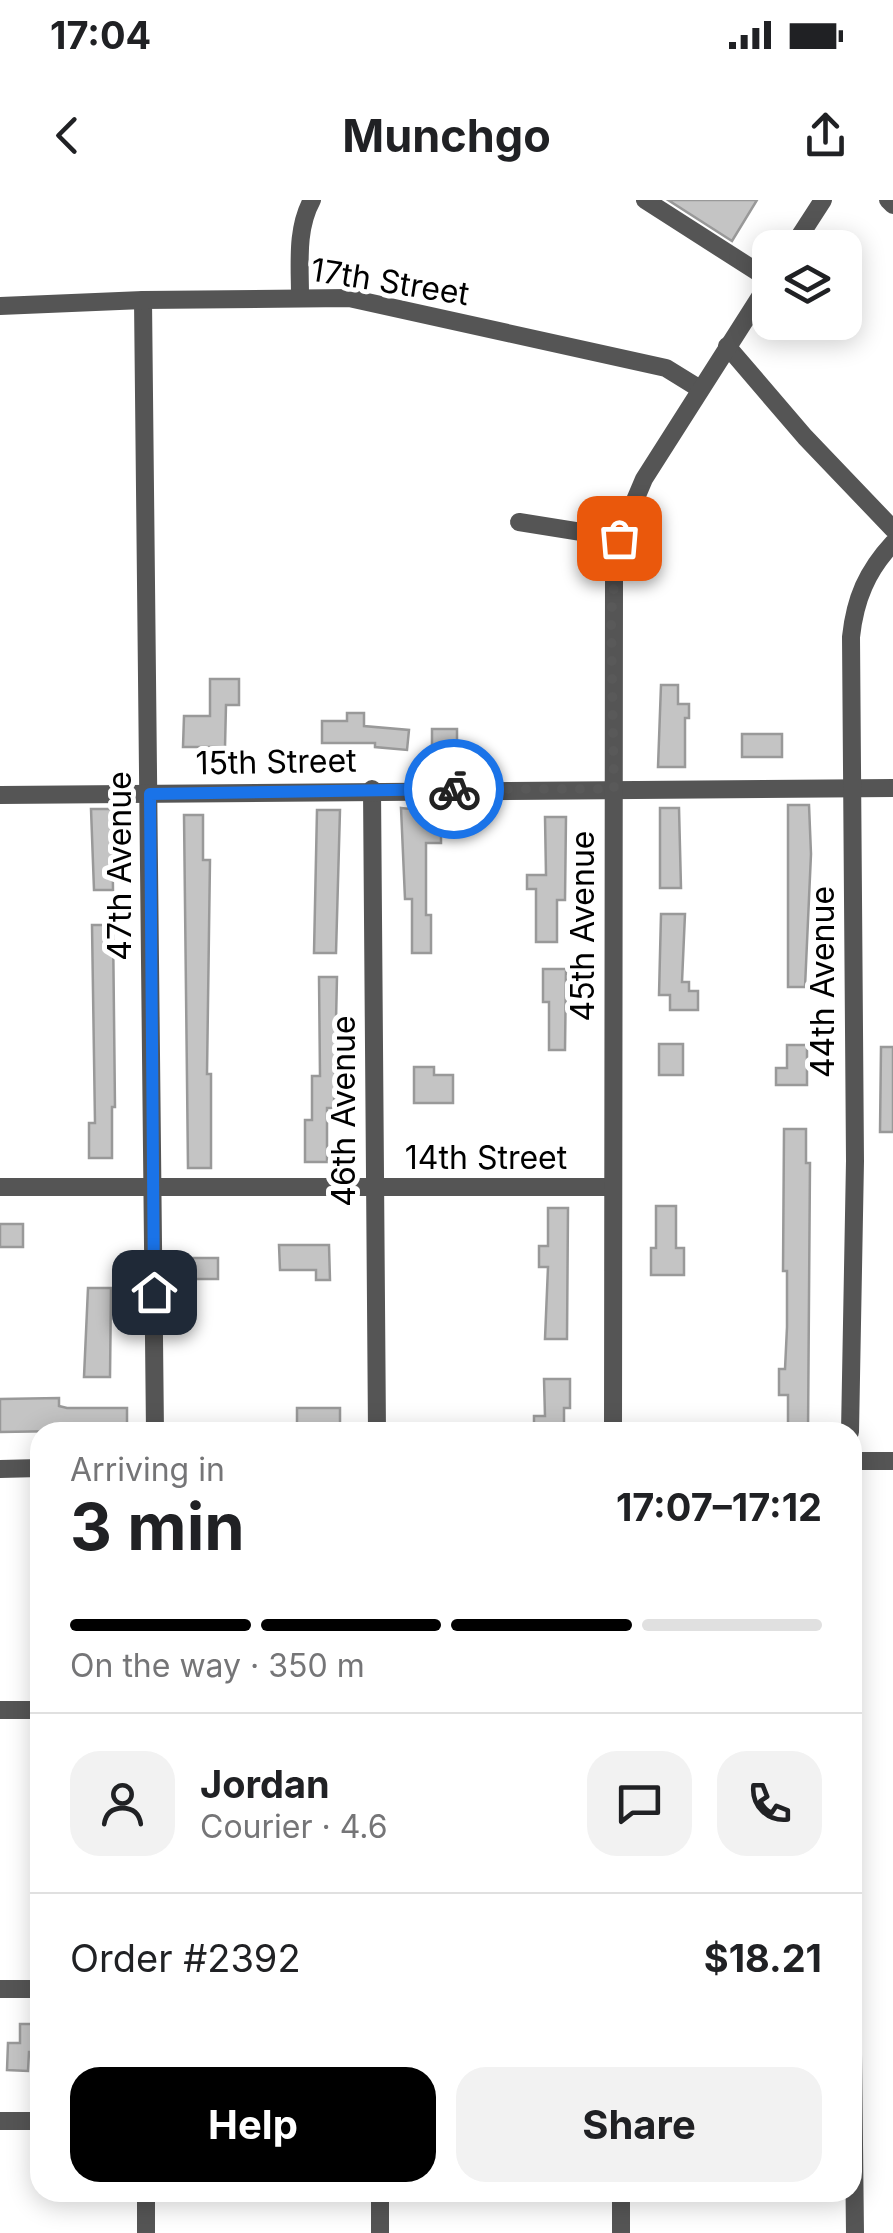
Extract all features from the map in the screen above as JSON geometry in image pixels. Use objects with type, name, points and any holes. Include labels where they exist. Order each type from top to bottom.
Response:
[{"type":"street","points":[[300,296],[300,238],[312,200]]},
{"type":"street","points":[[645,200],[752,269]]},
{"type":"street","points":[[804,230],[823,200]]},
{"type":"street","name":"17th Street","points":[[0,306],[300,296],[349,298],[666,368],[700,390]]},
{"type":"street","name":"47th Avenue","points":[[143,300],[155,1422]]},
{"type":"street","name":"45th Avenue","points":[[613,1422],[611,615],[619,538],[644,478],[752,308]]},
{"type":"street","points":[[727,346],[805,438],[893,529]]},
{"type":"street","points":[[519,522],[619,538]]},
{"type":"street","name":"44th Avenue","points":[[850,1422],[854,613],[867,576],[893,543]]},
{"type":"street","name":"15th Street","points":[[0,795],[893,788]]},
{"type":"street","name":"46th Avenue","points":[[372,790],[377,1422]]},
{"type":"street","name":"14th Street","points":[[0,1187],[612,1188]]},
{"type":"street","points":[[862,1461],[893,1461]]},
{"type":"street","points":[[0,1468],[30,1468]]},
{"type":"street","points":[[0,1710],[30,1710]]},
{"type":"street","points":[[0,1989],[30,1989]]},
{"type":"street","points":[[0,2122],[30,2120]]},
{"type":"street","points":[[146,2202],[146,2233]]},
{"type":"street","points":[[380,2202],[380,2233]]},
{"type":"street","points":[[620,2202],[621,2233]]},
{"type":"street","points":[[856,2202],[856,2233]]},
{"type":"building","points":[[668,200],[757,200],[732,241]]},
{"type":"building","points":[[210,679],[239,679],[239,705],[226,705],[225,747],[183,747],[184,716],[210,716]]},
{"type":"building","points":[[661,685],[678,685],[678,704],[689,704],[689,718],[685,718],[685,767],[658,767]]},
{"type":"building","points":[[347,713],[364,713],[364,726],[409,730],[407,750],[375,747],[375,743],[322,743],[322,721],[347,721]]},
{"type":"building","points":[[432,729],[457,729],[457,753],[432,753]]},
{"type":"building","points":[[742,734],[782,734],[782,757],[742,757]]},
{"type":"building","points":[[788,805],[809,805],[811,854],[805,987],[788,987]]},
{"type":"building","points":[[401,808],[441,812],[441,843],[426,843],[426,915],[431,915],[431,953],[412,953],[412,899],[405,899]]},
{"type":"building","points":[[660,808],[679,808],[681,888],[660,888]]},
{"type":"building","points":[[91,809],[112,809],[113,890],[94,890]]},
{"type":"building","points":[[317,810],[340,810],[336,953],[314,953]]},
{"type":"building","points":[[184,815],[203,815],[203,860],[210,860],[207,1074],[211,1074],[211,1168],[188,1168]]},
{"type":"building","points":[[545,817],[566,817],[565,900],[557,900],[557,942],[536,942],[536,889],[527,889],[527,875],[546,875]]},
{"type":"building","points":[[661,914],[685,914],[682,982],[689,982],[689,991],[698,991],[698,1010],[670,1010],[670,995],[659,995]]},
{"type":"building","points":[[92,925],[113,925],[112,1158],[89,1158],[89,1123],[95,1123]]},
{"type":"building","points":[[543,969],[566,969],[565,1050],[549,1050],[549,1002],[543,1002]]},
{"type":"building","points":[[319,977],[337,977],[334,1108],[327,1108],[327,1162],[305,1162],[305,1120],[312,1120],[312,1076],[320,1076]]},
{"type":"building","points":[[659,1044],[683,1044],[683,1075],[659,1075]]},
{"type":"building","points":[[787,1045],[807,1045],[807,1085],[776,1085],[776,1068],[787,1068]]},
{"type":"building","points":[[881,1047],[893,1047],[893,1132],[880,1132]]},
{"type":"building","points":[[414,1067],[434,1067],[434,1075],[453,1075],[453,1103],[414,1103]]},
{"type":"building","points":[[784,1129],[806,1129],[806,1163],[810,1163],[808,1422],[788,1422],[788,1395],[779,1395],[779,1369],[785,1369],[787,1327],[787,1271],[783,1271]]},
{"type":"building","points":[[656,1206],[676,1206],[676,1248],[684,1248],[684,1275],[651,1275],[651,1248],[656,1248]]},
{"type":"building","points":[[548,1208],[568,1208],[567,1339],[545,1339],[548,1267],[539,1267],[539,1246],[548,1246]]},
{"type":"building","points":[[0,1224],[23,1224],[23,1247],[0,1247]]},
{"type":"building","points":[[279,1245],[329,1245],[330,1280],[316,1280],[316,1270],[280,1270]]},
{"type":"building","points":[[190,1258],[218,1258],[218,1279],[190,1279]]},
{"type":"building","points":[[88,1288],[111,1288],[110,1377],[84,1377]]},
{"type":"building","points":[[544,1379],[570,1379],[570,1408],[564,1408],[564,1422],[534,1422],[534,1416],[545,1416]]},
{"type":"building","points":[[59,1398],[59,1406],[67,1408],[127,1408],[127,1422],[30,1422],[30,1432],[0,1432],[0,1399]]},
{"type":"building","points":[[297,1408],[340,1408],[340,1422],[297,1422]]},
{"type":"building","points":[[20,2024],[30,2024],[28,2071],[7,2070],[8,2043],[20,2043]]},
{"type":"way so far","points":[[454,789],[614,789],[611,615],[619,538]]},
{"type":"route","points":[[154,1292],[150,794],[454,789]]}]
